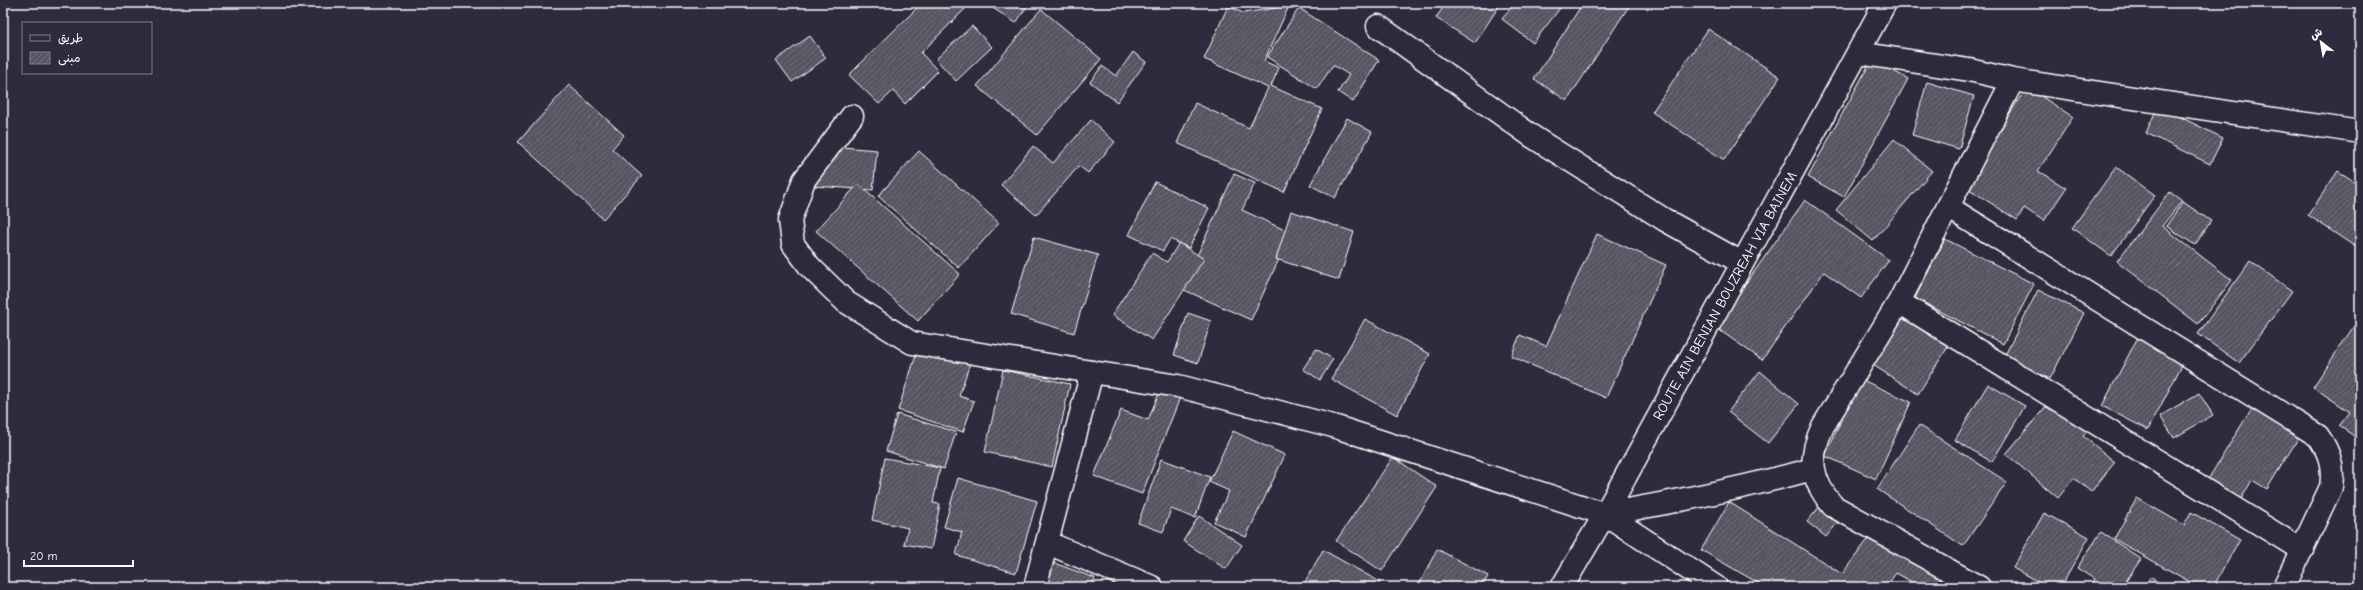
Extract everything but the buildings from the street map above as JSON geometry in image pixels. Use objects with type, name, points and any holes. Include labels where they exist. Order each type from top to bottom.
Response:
[{"type":"street","name":"ROUTE AIN BENIAN BOUZREAH VIA BAINEM","points":[[1562,587],[1605,514],[1885,3]]},
{"type":"street","points":[[1378,26],[1533,137],[1664,220],[1742,263]]},
{"type":"street","points":[[1858,53],[1969,70],[2013,80],[2360,132]]},
{"type":"street","points":[[1979,587],[1833,506],[1822,493],[1813,469],[1815,442],[1823,426],[1899,302],[2013,80]]},
{"type":"street","points":[[852,116],[804,180],[790,220],[793,244],[810,267],[846,302],[912,343],[1178,386],[1333,426],[1605,514],[1716,587]]},
{"type":"street","points":[[1948,207],[2318,436],[2326,447],[2331,460],[2333,473],[2331,487],[2284,587]]},
{"type":"street","points":[[1899,302],[2302,550]]},
{"type":"street","points":[[1035,587],[1048,543],[1092,372]]},
{"type":"street","points":[[1605,514],[1744,488],[1813,469]]},
{"type":"street","points":[[1048,543],[1152,587]]}]
